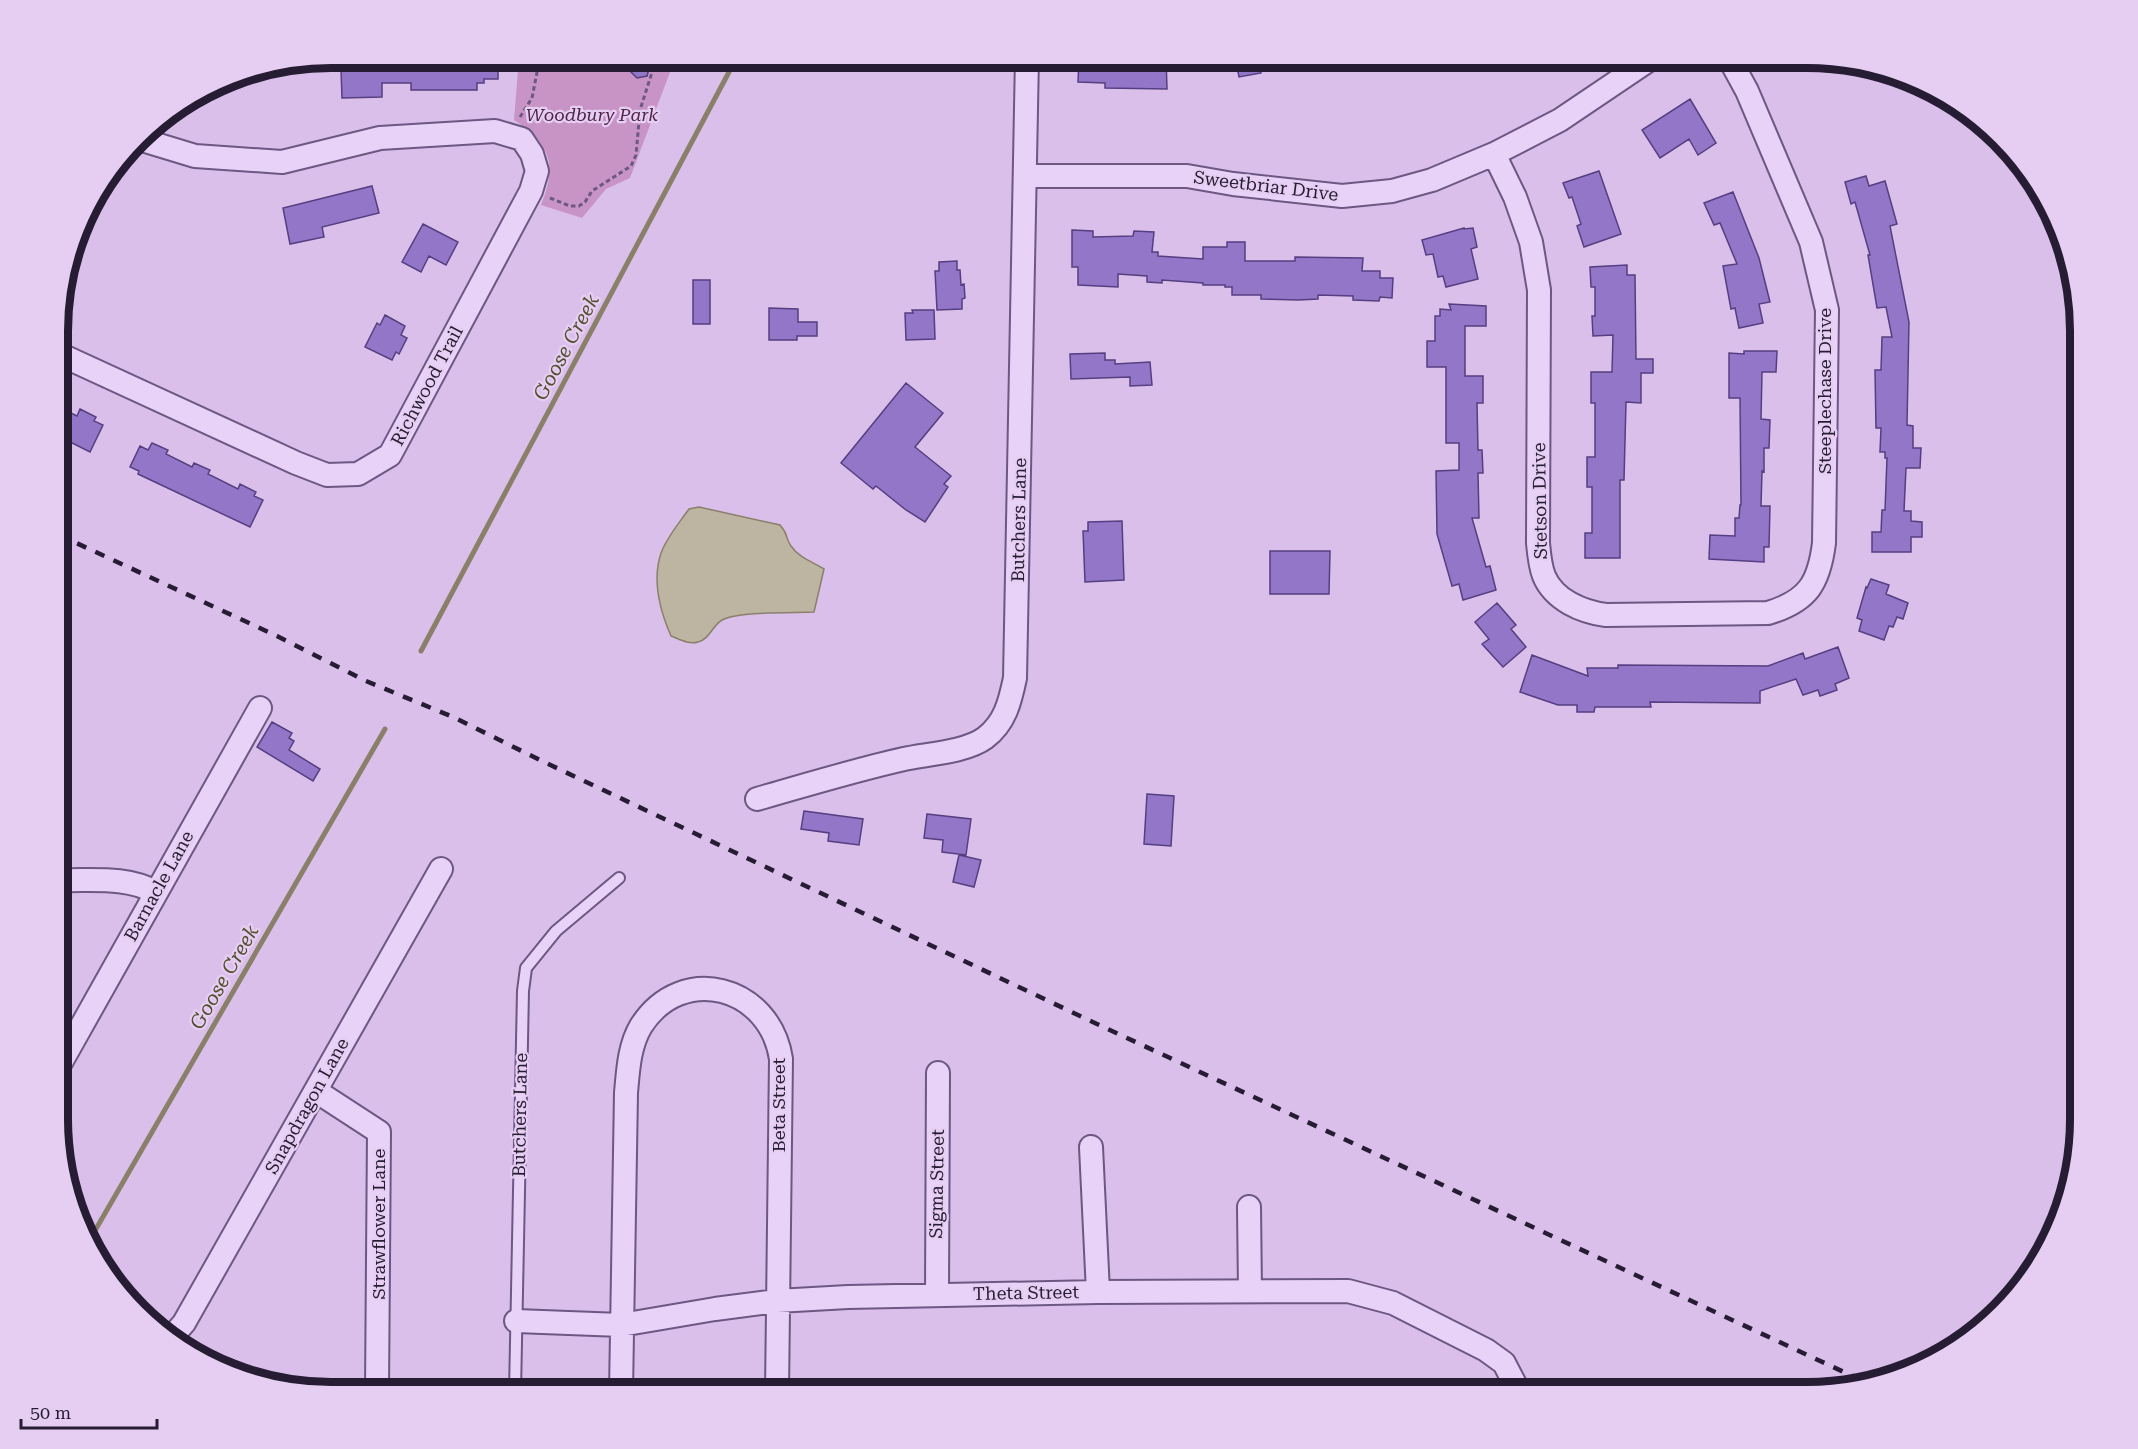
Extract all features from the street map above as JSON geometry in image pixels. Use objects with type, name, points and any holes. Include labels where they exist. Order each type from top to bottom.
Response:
[{"type":"street","name":"Butchers Lane","points":[[757,798],[903,759],[971,745],[993,731],[1009,707],[1015,678],[1028,68]]},
{"type":"street","name":"Sweetbriar Drive","points":[[1026,176],[1187,176],[1256,187],[1341,196],[1392,190],[1422,183],[1494,154],[1560,120],[1636,68]]},
{"type":"street","name":"Steeplechase Drive","points":[[1734,68],[1747,91],[1811,242],[1827,310],[1824,543],[1821,566],[1812,587],[1804,594]]},
{"type":"street","points":[[147,141],[195,156],[282,162],[380,138],[495,131],[509,135]]},
{"type":"street","name":"Richwood Trail","points":[[68,358],[296,463],[327,475],[358,474],[390,455],[531,191],[537,171],[532,154],[522,139],[509,135]]},
{"type":"street","name":"Stetson Drive","points":[[1494,154],[1515,197],[1531,242],[1539,290],[1538,543],[1540,566],[1545,579],[1554,590],[1574,605],[1588,612],[1606,615],[1768,613],[1783,608],[1804,594]]},
{"type":"street","name":"Barnacle Lane","points":[[68,1050],[260,708]]},
{"type":"street","name":"Snapdragon Lane","points":[[176,1332],[184,1323],[441,870]]},
{"type":"street","points":[[68,880],[120,881],[143,886],[155,892]]},
{"type":"street","name":"Beta Street","points":[[621,1382],[626,1093],[632,1047],[640,1027],[654,1010],[672,996],[708,988],[743,999],[762,1013],[778,1044],[781,1059],[777,1382]]},
{"type":"street","name":"Sigma Street","points":[[937,1294],[938,1073]]},
{"type":"street","name":"Strawflower Lane","points":[[316,1091],[379,1132],[377,1382]]},
{"type":"street","points":[[1091,1147],[1098,1292]]},
{"type":"street","points":[[1249,1207],[1250,1290]]},
{"type":"street","name":"Theta Street","points":[[516,1321],[621,1325],[777,1301],[937,1294],[1348,1291],[1393,1303],[1486,1350],[1504,1363],[1515,1382]]},
{"type":"lane","name":"Butchers Lane","points":[[515,1382],[523,991],[526,968],[556,931],[619,878]]},
{"type":"path","points":[[509,135],[532,98],[538,68]]},
{"type":"path","points":[[531,191],[570,206],[579,206],[585,202],[592,191],[631,166],[636,155],[640,110],[653,68]]},
{"type":"green space","name":"Woodbury Park","points":[[518,68],[672,68],[630,178],[606,189],[582,218],[541,205],[549,178],[547,156],[536,137],[514,120]]},
{"type":"shaded area","points":[[699,507],[780,525],[794,550],[824,569],[814,612],[730,617],[722,620],[705,638],[695,643],[671,636],[658,595],[658,563],[677,525],[689,509]]},
{"type":"building","points":[[498,68],[498,79],[484,79],[484,83],[477,83],[477,90],[411,90],[411,83],[382,83],[382,97],[342,98],[341,70]]},
{"type":"building","points":[[630,68],[649,68],[647,76],[637,78]]},
{"type":"building","points":[[1079,68],[1166,68],[1167,89],[1105,88],[1105,83],[1078,82]]},
{"type":"building","points":[[1237,68],[1260,68],[1261,73],[1239,77]]},
{"type":"building","points":[[1690,99],[1716,143],[1698,155],[1689,139],[1660,158],[1642,130]]},
{"type":"building","points":[[1599,171],[1621,234],[1584,247],[1577,226],[1581,224],[1572,197],[1569,198],[1563,183]]},
{"type":"building","points":[[1866,176],[1869,186],[1885,181],[1897,224],[1890,226],[1909,322],[1907,425],[1913,426],[1913,448],[1921,448],[1920,468],[1906,468],[1904,511],[1911,511],[1911,521],[1922,522],[1922,537],[1911,537],[1911,552],[1872,552],[1872,532],[1881,532],[1882,510],[1885,510],[1887,458],[1885,458],[1885,452],[1880,452],[1881,428],[1876,428],[1875,370],[1881,370],[1882,337],[1892,337],[1886,307],[1877,308],[1868,255],[1870,255],[1855,202],[1851,204],[1845,182]]},
{"type":"building","points":[[372,186],[379,213],[322,227],[324,237],[290,244],[283,208]]},
{"type":"building","points":[[1733,192],[1759,258],[1770,302],[1759,304],[1763,323],[1739,328],[1735,308],[1731,309],[1723,266],[1737,264],[1720,223],[1714,225],[1704,203]]},
{"type":"building","points":[[423,224],[458,242],[446,265],[429,256],[421,272],[402,262]]},
{"type":"building","points":[[1464,228],[1473,228],[1477,247],[1471,249],[1478,279],[1446,287],[1443,276],[1438,277],[1433,254],[1426,255],[1422,240]]},
{"type":"building","points":[[1072,230],[1093,231],[1093,237],[1133,236],[1134,231],[1154,232],[1152,252],[1158,252],[1158,256],[1203,259],[1203,247],[1227,247],[1227,242],[1245,242],[1245,261],[1295,261],[1295,257],[1363,258],[1362,271],[1380,271],[1380,278],[1393,278],[1392,298],[1380,297],[1379,301],[1353,300],[1353,296],[1318,295],[1318,299],[1261,299],[1261,295],[1232,295],[1232,287],[1225,287],[1225,285],[1162,280],[1162,283],[1147,282],[1147,276],[1118,274],[1118,287],[1078,285],[1078,267],[1072,267]]},
{"type":"building","points":[[957,261],[961,285],[964,284],[965,298],[962,299],[962,309],[937,310],[935,271],[939,271],[939,262]]},
{"type":"building","points":[[1627,265],[1627,275],[1635,275],[1636,359],[1653,359],[1653,373],[1641,373],[1641,403],[1626,402],[1624,480],[1620,480],[1620,558],[1585,558],[1585,533],[1592,533],[1592,487],[1587,487],[1587,457],[1595,457],[1595,403],[1591,403],[1591,372],[1612,372],[1613,335],[1593,336],[1592,316],[1595,316],[1595,287],[1591,287],[1590,267]]},
{"type":"building","points":[[693,280],[710,280],[710,324],[693,324]]},
{"type":"building","points":[[1449,304],[1486,306],[1486,326],[1465,326],[1465,376],[1483,376],[1483,403],[1477,403],[1478,450],[1482,450],[1483,473],[1478,473],[1479,518],[1472,518],[1486,567],[1490,566],[1496,590],[1463,600],[1459,584],[1452,586],[1437,534],[1436,471],[1459,470],[1459,443],[1446,443],[1446,367],[1427,367],[1427,341],[1435,341],[1435,316],[1440,316],[1440,309],[1451,310]]},
{"type":"building","points":[[769,308],[798,309],[798,322],[817,322],[817,336],[797,336],[797,340],[769,340]]},
{"type":"building","points":[[912,310],[934,310],[935,339],[906,340],[905,313],[913,313]]},
{"type":"building","points":[[385,315],[405,326],[401,335],[407,338],[399,354],[396,352],[392,360],[365,347],[377,323],[380,325]]},
{"type":"building","points":[[1744,351],[1777,351],[1776,372],[1762,372],[1761,419],[1770,420],[1769,448],[1764,448],[1764,472],[1762,471],[1761,506],[1770,506],[1769,547],[1764,547],[1764,562],[1709,559],[1710,535],[1735,536],[1735,518],[1739,518],[1741,505],[1740,398],[1729,398],[1729,353],[1744,354]]},
{"type":"building","points":[[1105,353],[1105,360],[1115,360],[1115,364],[1150,362],[1152,385],[1130,386],[1130,377],[1071,379],[1070,354]]},
{"type":"building","points":[[906,383],[943,413],[915,447],[951,476],[944,484],[948,487],[925,522],[876,486],[873,489],[841,463]]},
{"type":"building","points":[[80,409],[96,417],[94,421],[103,425],[90,452],[68,441],[68,414],[69,412],[77,416]]},
{"type":"building","points":[[152,443],[168,450],[166,454],[192,467],[194,463],[210,470],[208,474],[238,489],[240,484],[256,492],[254,496],[263,500],[250,527],[138,474],[139,471],[130,467],[140,446],[148,450]]},
{"type":"building","points":[[1122,521],[1124,580],[1085,582],[1083,531],[1088,531],[1088,522]]},
{"type":"building","points":[[1270,551],[1330,551],[1329,594],[1270,594]]},
{"type":"building","points":[[1871,579],[1889,585],[1886,594],[1908,603],[1903,619],[1897,617],[1893,627],[1889,626],[1884,640],[1859,631],[1862,620],[1857,618],[1866,587]]},
{"type":"building","points":[[1497,603],[1516,625],[1511,629],[1526,647],[1503,667],[1482,644],[1489,639],[1475,622]]},
{"type":"building","points":[[1838,647],[1849,678],[1835,684],[1837,690],[1820,696],[1818,690],[1803,695],[1796,679],[1760,691],[1760,703],[1650,702],[1651,707],[1595,707],[1594,712],[1577,712],[1577,705],[1558,705],[1520,692],[1532,655],[1588,676],[1587,668],[1618,668],[1618,665],[1768,666],[1803,653],[1805,659]]},
{"type":"building","points":[[272,722],[292,733],[289,738],[294,741],[289,750],[320,769],[313,781],[257,747]]},
{"type":"building","points":[[1147,794],[1174,796],[1171,846],[1144,844]]},
{"type":"building","points":[[804,811],[863,819],[859,845],[828,841],[829,833],[801,829]]},
{"type":"building","points":[[927,814],[971,819],[966,855],[942,852],[943,840],[924,838]]},
{"type":"building","points":[[959,855],[981,860],[974,887],[953,882]]},
{"type":"waterway","name":"Goose Creek","points":[[421,651],[731,68]]},
{"type":"waterway","name":"Goose Creek","points":[[94,1233],[385,729]]},
{"type":"railway","points":[[68,539],[277,636],[366,681],[453,717],[1097,1024],[1854,1377]]}]
